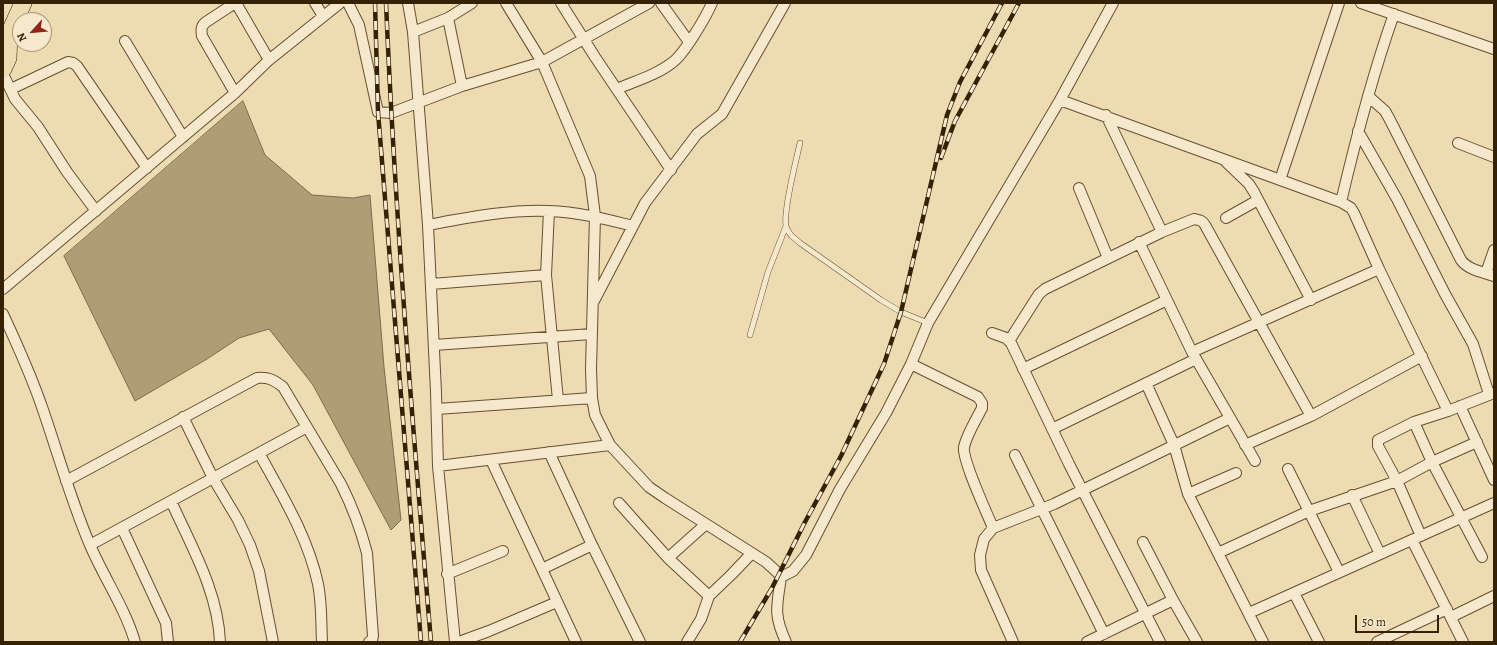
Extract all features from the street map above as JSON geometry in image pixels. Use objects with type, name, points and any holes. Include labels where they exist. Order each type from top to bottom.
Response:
[{"type":"main road","points":[[3,69],[8,58],[6,37],[22,3]]},
{"type":"street","points":[[235,93],[202,36],[202,25],[235,3],[269,60]]},
{"type":"street","points":[[315,3],[322,16]]},
{"type":"street","points":[[3,289],[184,137],[235,93],[269,60],[340,3]]},
{"type":"street","points":[[348,3],[359,26],[378,112],[391,113],[462,86],[542,62],[649,3]]},
{"type":"street","points":[[408,3],[412,32],[428,225],[437,409],[438,466],[447,574],[455,642]]},
{"type":"street","points":[[412,32],[448,18],[472,3]]},
{"type":"street","points":[[506,3],[542,62],[590,176],[595,216],[592,334],[592,398],[595,415],[610,445],[649,487],[766,562],[782,577]]},
{"type":"street","points":[[561,3],[671,170]]},
{"type":"street","points":[[661,3],[689,42]]},
{"type":"street","points":[[617,89],[666,67],[678,58],[712,3]]},
{"type":"street","points":[[593,302],[645,203],[697,134],[722,114],[785,3]]},
{"type":"street","points":[[782,577],[793,571],[806,555],[840,489],[886,412],[911,364],[928,323],[1060,100],[1113,3]]},
{"type":"street","points":[[1280,180],[1339,3]]},
{"type":"street","points":[[1361,3],[1494,49]]},
{"type":"street","points":[[1341,202],[1358,132],[1380,53],[1394,14]]},
{"type":"street","points":[[448,18],[462,86]]},
{"type":"street","points":[[125,41],[184,137]]},
{"type":"street","points":[[11,89],[68,62],[74,63],[78,66],[147,168]]},
{"type":"street","points":[[3,74],[15,99],[38,127],[67,172],[96,211]]},
{"type":"street","points":[[1368,96],[1384,111],[1390,120],[1464,265],[1490,274],[1494,250]]},
{"type":"street","points":[[1060,100],[1341,202],[1351,208],[1448,411]]},
{"type":"street","points":[[1106,116],[1162,232]]},
{"type":"street","points":[[1358,132],[1396,199],[1445,294],[1471,339],[1492,394],[1414,422],[1378,440],[1378,446],[1397,481],[1416,538],[1449,613],[1464,642]]},
{"type":"street","points":[[1458,143],[1494,157]]},
{"type":"street","points":[[1224,159],[1249,184],[1311,300]]},
{"type":"street","points":[[1079,188],[1108,258]]},
{"type":"street","points":[[1226,218],[1258,200]]},
{"type":"street","points":[[428,225],[465,218],[517,212],[549,211],[595,216],[633,226]]},
{"type":"street","points":[[549,211],[546,275],[558,400]]},
{"type":"street","points":[[1009,340],[1039,294],[1042,292],[1139,242],[1194,220],[1202,221],[1311,416]]},
{"type":"street","points":[[1139,242],[1194,355],[1255,461]]},
{"type":"street","points":[[1052,429],[1146,383],[1194,355],[1258,322],[1379,269]]},
{"type":"street","points":[[431,284],[546,275]]},
{"type":"street","points":[[1023,369],[1166,300]]},
{"type":"street","points":[[3,314],[42,406],[66,481],[90,545],[122,610],[135,642]]},
{"type":"street","points":[[434,345],[592,334]]},
{"type":"street","points":[[992,334],[1009,340],[1082,490],[1160,642]]},
{"type":"street","points":[[1245,445],[1311,416],[1422,356]]},
{"type":"street","points":[[911,364],[981,400],[982,408],[964,448],[966,462],[993,528]]},
{"type":"street","points":[[66,481],[257,378],[267,377],[275,380],[284,387],[341,484],[348,498],[364,542],[367,553],[373,636],[370,642]]},
{"type":"street","points":[[1146,383],[1174,445],[1188,494],[1263,642]]},
{"type":"street","points":[[437,409],[592,398]]},
{"type":"street","points":[[1460,406],[1494,480]]},
{"type":"street","points":[[183,417],[213,478],[238,520],[250,545],[259,571],[273,642]]},
{"type":"street","points":[[1013,642],[981,570],[980,555],[984,539],[993,528],[1054,504],[1230,418]]},
{"type":"street","points":[[1414,422],[1432,462],[1482,557]]},
{"type":"street","points":[[90,545],[307,427]]},
{"type":"street","points":[[1218,553],[1309,511],[1352,495],[1397,481],[1432,462],[1476,442]]},
{"type":"street","points":[[438,466],[610,445]]},
{"type":"street","points":[[549,452],[592,545],[640,642]]},
{"type":"street","points":[[259,453],[292,513],[313,562],[319,586],[322,642]]},
{"type":"street","points":[[1015,455],[1104,634]]},
{"type":"street","points":[[491,460],[576,642]]},
{"type":"street","points":[[1288,469],[1339,572]]},
{"type":"street","points":[[1188,494],[1236,473]]},
{"type":"street","points":[[1352,495],[1380,554]]},
{"type":"street","points":[[171,501],[214,598],[220,628],[220,642]]},
{"type":"street","points":[[619,503],[668,558],[709,596]]},
{"type":"street","points":[[1249,613],[1494,503]]},
{"type":"street","points":[[668,558],[706,524]]},
{"type":"street","points":[[122,528],[166,623],[168,642]]},
{"type":"street","points":[[1143,542],[1197,642]]},
{"type":"street","points":[[542,569],[592,545]]},
{"type":"street","points":[[447,574],[503,551]]},
{"type":"street","points":[[687,642],[701,618],[709,596],[752,553]]},
{"type":"street","points":[[782,577],[776,608],[777,618],[786,642]]},
{"type":"street","points":[[1294,593],[1319,642]]},
{"type":"street","points":[[1377,642],[1494,596]]},
{"type":"street","points":[[1088,642],[1173,600]]},
{"type":"street","points":[[459,642],[557,602]]},
{"type":"lane","points":[[750,334],[768,272],[786,226],[786,213],[800,143]]},
{"type":"lane","points":[[786,226],[790,234],[800,243],[881,300],[902,312],[928,323]]},
{"type":"shaded area","points":[[243,101],[265,155],[312,195],[353,198],[370,195],[384,367],[401,520],[391,530],[313,385],[269,329],[239,338],[207,359],[135,401],[64,256]]},
{"type":"railway","points":[[375,3],[378,112],[421,642]]},
{"type":"railway","points":[[386,3],[399,243],[431,642]]},
{"type":"railway","points":[[740,642],[772,588],[805,522],[841,456],[884,364],[901,312],[947,115],[960,82],[1002,3]]},
{"type":"railway","points":[[941,158],[955,121],[1019,3]]}]
